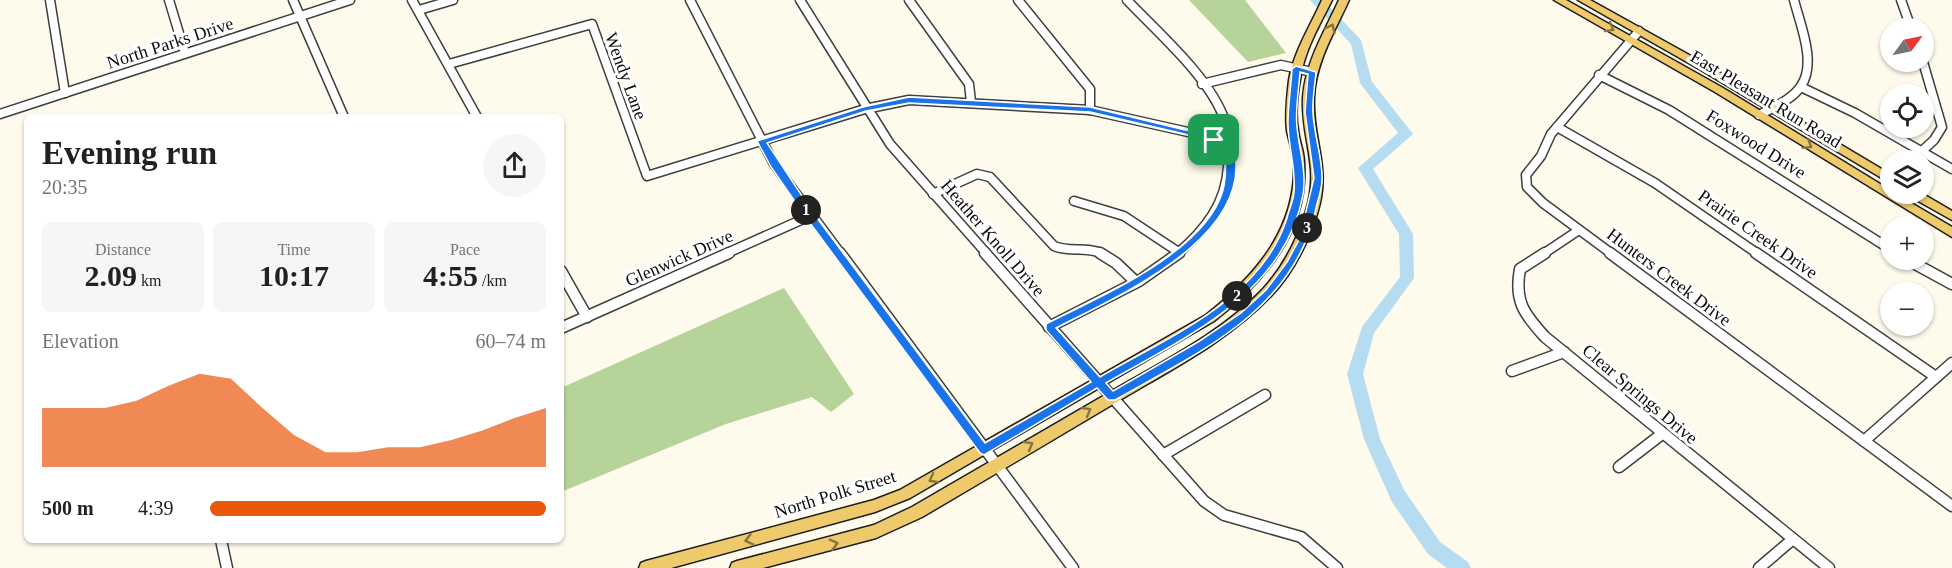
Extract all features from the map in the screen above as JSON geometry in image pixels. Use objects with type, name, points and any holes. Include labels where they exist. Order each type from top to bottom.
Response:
[{"type":"main road","name":"North Polk Street","points":[[646,568],[875,506],[905,494],[1210,318],[1230,304],[1272,258],[1286,236],[1299,194],[1299,162],[1292,125],[1296,69],[1327,0]]},
{"type":"main road","points":[[737,568],[876,531],[917,512],[1202,345],[1244,316],[1269,293],[1291,264],[1304,240],[1318,178],[1309,112],[1312,72],[1344,0]]},
{"type":"main road","name":"East Pleasant Run Road","points":[[1559,0],[1759,115],[1952,233]]},
{"type":"main road","name":"East Pleasant Run Road","points":[[1583,0],[1771,107],[1880,173]]},
{"type":"main road","points":[[1932,204],[1952,216]]},
{"type":"street","points":[[50,0],[65,93]]},
{"type":"street","points":[[169,0],[184,53]]},
{"type":"street","points":[[293,0],[343,114]]},
{"type":"street","name":"North Parks Drive","points":[[0,114],[350,0]]},
{"type":"street","points":[[412,0],[475,114]]},
{"type":"street","points":[[419,10],[453,0]]},
{"type":"street","points":[[690,0],[774,164],[810,216],[1073,568]]},
{"type":"street","name":"Heather Knoll Drive","points":[[800,0],[866,109],[890,144],[1203,501],[1224,515],[1301,537],[1336,568]]},
{"type":"street","points":[[909,0],[969,84],[971,102]]},
{"type":"street","points":[[1018,0],[1090,89],[1090,110]]},
{"type":"street","points":[[1049,327],[1136,282],[1180,253],[1206,228],[1227,192],[1231,167],[1224,118],[1202,84],[1127,0]]},
{"type":"street","points":[[1759,115],[1801,87],[1808,68],[1794,0]]},
{"type":"street","points":[[1901,0],[1907,18]]},
{"type":"street","name":"Wendy Lane","points":[[449,64],[592,24],[647,176],[762,141]]},
{"type":"street","name":"Hunters Creek Drive","points":[[1639,31],[1599,75],[1557,127],[1525,180],[1527,187],[1543,203],[1952,506]]},
{"type":"street","points":[[1202,84],[1281,65],[1312,72]]},
{"type":"street","points":[[1923,150],[1934,140],[1942,127],[1926,72]]},
{"type":"street","name":"Foxwood Drive","points":[[1599,75],[1669,110],[1880,243]]},
{"type":"street","points":[[1801,87],[1835,102],[1920,150]]},
{"type":"street","points":[[762,141],[866,109],[909,100],[1090,110],[1214,140],[1228,141]]},
{"type":"street","name":"Prairie Creek Drive","points":[[1557,127],[1618,159],[1655,183],[1936,377]]},
{"type":"street","points":[[1934,158],[1952,169]]},
{"type":"street","points":[[933,194],[977,174],[990,177],[1054,246],[1064,251],[1091,250],[1102,254],[1136,282]]},
{"type":"street","points":[[1074,201],[1124,216],[1180,253]]},
{"type":"street","name":"Glenwick Drive","points":[[564,327],[810,216]]},
{"type":"street","name":"Clear Springs Drive","points":[[1579,230],[1520,269],[1516,285],[1520,302],[1530,321],[1662,434],[1829,568]]},
{"type":"street","points":[[1926,270],[1952,284]]},
{"type":"street","points":[[564,276],[587,317]]},
{"type":"street","points":[[1512,370],[1564,352]]},
{"type":"street","points":[[1864,441],[1952,363]]},
{"type":"street","points":[[1163,455],[1217,421],[1265,395]]},
{"type":"street","points":[[1619,467],[1662,434]]},
{"type":"street","points":[[1759,568],[1793,539]]},
{"type":"street","points":[[222,543],[227,568]]},
{"type":"green space","points":[[1189,0],[1245,0],[1286,53],[1248,62]]},
{"type":"green space","points":[[784,288],[854,394],[831,412],[812,397],[726,424],[564,491],[564,387]]},
{"type":"waterway","points":[[1316,0],[1357,43],[1366,83],[1406,134],[1365,168],[1406,234],[1407,278],[1367,331],[1355,374],[1372,439],[1398,496],[1434,548],[1462,568]]},
{"type":"route","points":[[1214,140],[1090,110],[1052,106],[909,100],[890,102],[762,141],[774,164],[810,216],[984,450],[1098,382],[1210,318],[1230,304],[1272,258],[1286,236],[1299,194],[1299,162],[1292,125],[1296,69],[1312,72],[1309,112],[1318,178],[1304,240],[1291,264],[1269,293],[1244,316],[1202,345],[1112,397],[1098,382],[1049,327],[1136,282],[1180,253],[1206,228],[1227,192],[1231,167],[1228,141],[1214,140]]}]
